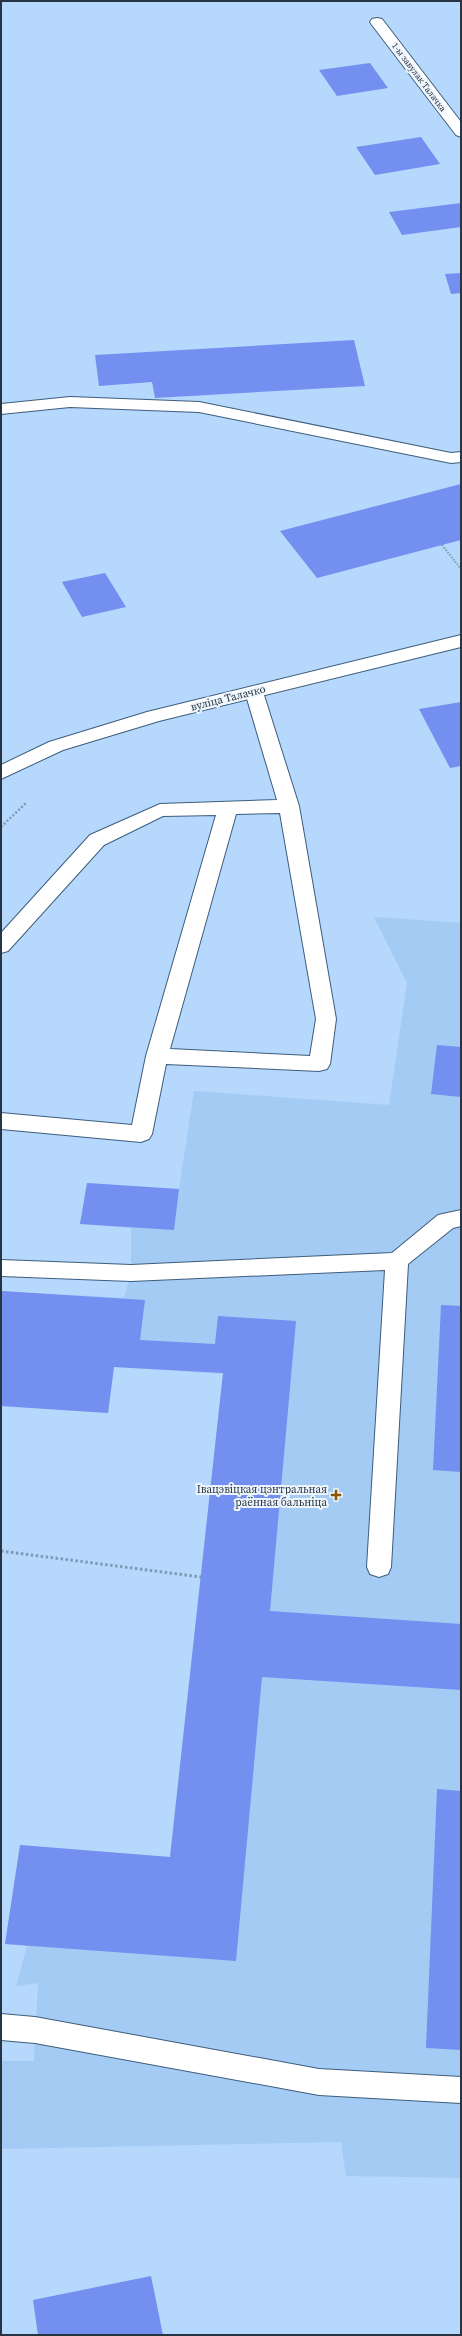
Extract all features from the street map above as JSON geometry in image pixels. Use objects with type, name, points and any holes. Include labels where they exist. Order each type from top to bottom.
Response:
[{"type":"street","name":"1-ы завулак Талачка","points":[[377,22],[461,132]]},
{"type":"street","points":[[1,409],[70,402],[199,407],[451,458],[461,457]]},
{"type":"street","name":"вуліца Талачко","points":[[1,773],[56,746],[154,716],[461,641]]},
{"type":"street","points":[[157,1056],[319,1064],[326,1020],[289,806],[254,692]]},
{"type":"street","points":[[1,946],[97,840],[160,810],[289,806]]},
{"type":"street","points":[[1,1121],[141,1134],[157,1056],[228,808]]},
{"type":"street","points":[[1,1268],[131,1273],[397,1261],[446,1221],[461,1218]]},
{"type":"street","points":[[379,1567],[397,1261]]},
{"type":"street","points":[[1,2027],[35,2030],[318,2082],[461,2090]]},
{"type":"path","points":[[442,545],[461,569]]},
{"type":"path","points":[[1,1551],[202,1577]]},
{"type":"shaded area","name":"Івацэвіцкая цэнтральная раённая бальніца","points":[[374,917],[461,923],[461,2178],[346,2176],[341,2142],[1,2149],[1,2061],[34,2061],[38,1983],[16,1986],[27,1946],[5,1944],[20,1845],[170,1857],[223,1374],[114,1367],[108,1413],[1,1406],[1,1291],[124,1298],[131,1273],[131,1228],[80,1224],[87,1183],[179,1189],[194,1091],[389,1105],[407,983]]},
{"type":"building","points":[[370,63],[388,88],[337,96],[319,70]]},
{"type":"building","points":[[421,137],[440,164],[375,175],[356,147]]},
{"type":"building","points":[[461,203],[461,227],[402,235],[389,212]]},
{"type":"building","points":[[461,273],[461,293],[451,294],[445,274]]},
{"type":"building","points":[[354,340],[365,386],[155,398],[152,382],[99,386],[95,355]]},
{"type":"building","points":[[461,484],[461,540],[317,578],[280,531]]},
{"type":"building","points":[[105,573],[126,607],[82,617],[62,582]]},
{"type":"building","points":[[461,702],[461,766],[450,768],[419,709]]},
{"type":"building","points":[[437,1045],[461,1047],[461,1097],[431,1094]]},
{"type":"building","points":[[87,1183],[179,1189],[174,1230],[80,1224]]},
{"type":"building","points":[[1,1291],[145,1300],[140,1340],[215,1344],[218,1316],[296,1321],[270,1611],[461,1624],[461,1690],[262,1677],[236,1961],[5,1944],[20,1845],[170,1857],[223,1373],[114,1367],[108,1413],[1,1406]]},
{"type":"building","points":[[441,1305],[461,1306],[461,1472],[433,1470]]},
{"type":"building","points":[[437,1789],[461,1791],[461,2050],[426,2048]]},
{"type":"building","points":[[151,2276],[163,2335],[38,2335],[33,2300]]},
{"type":"place","name":"Івацэвіцкая цэнтральная раённая бальніца","points":[[336,1495]]}]
